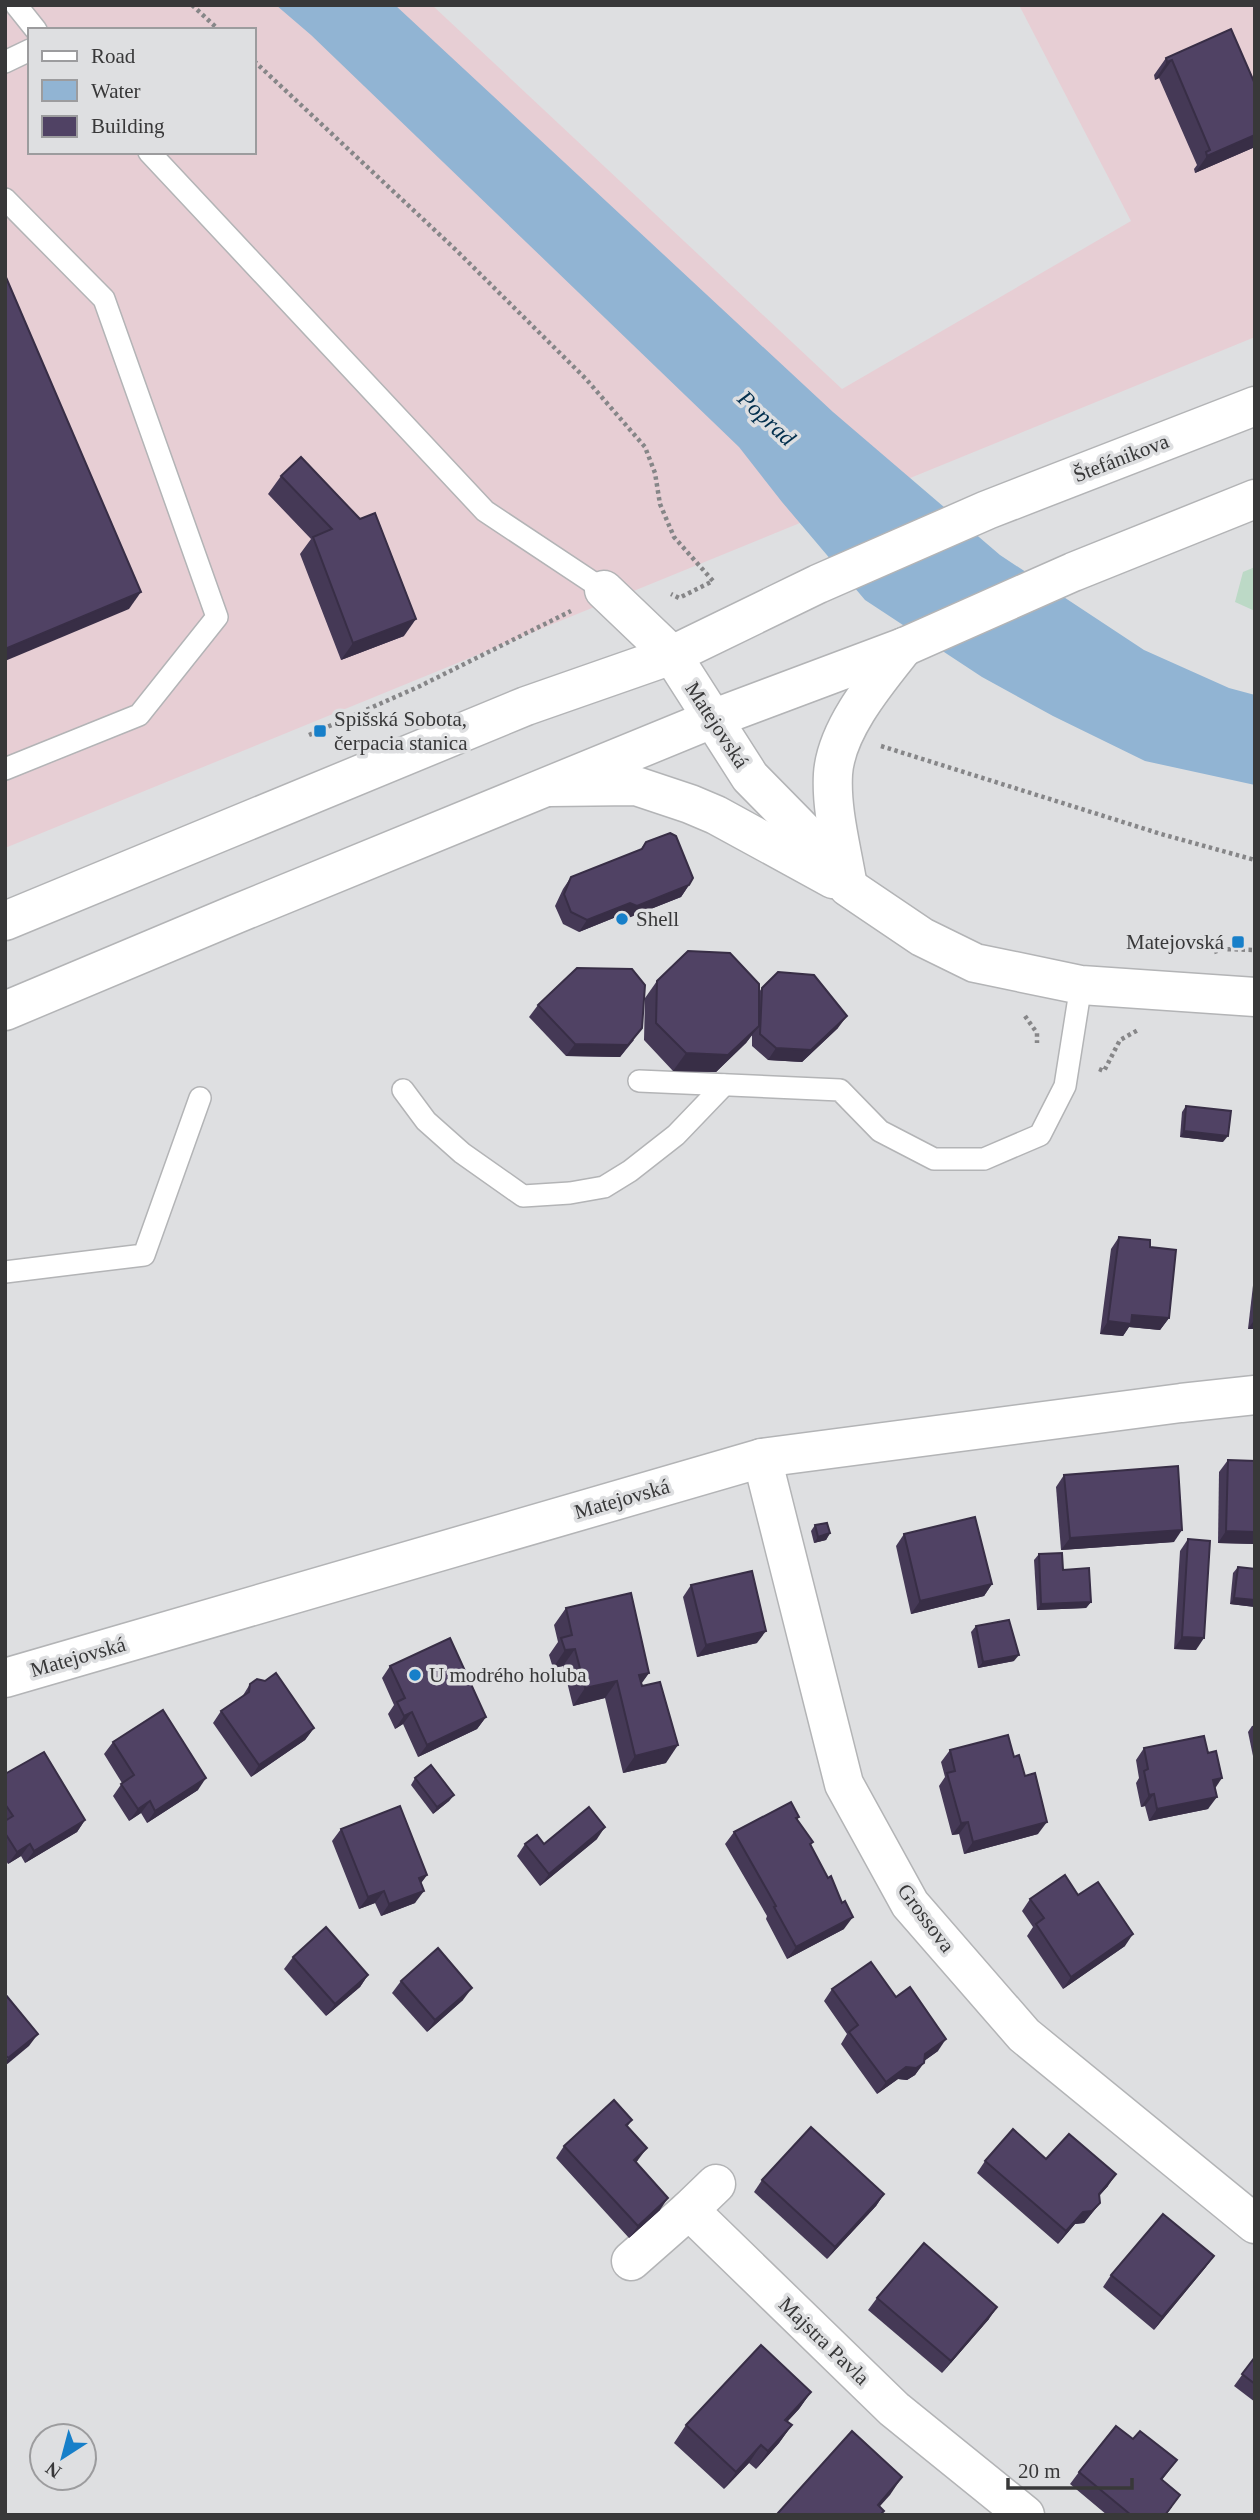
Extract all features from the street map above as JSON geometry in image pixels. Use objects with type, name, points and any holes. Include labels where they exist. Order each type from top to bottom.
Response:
[{"type":"street","name":"Štefánikova","points":[[5,920],[526,706],[672,654],[818,584],[988,510],[1255,406]]},
{"type":"street","points":[[5,1012],[712,719],[904,647],[1073,572],[1255,499]]},
{"type":"street","name":"Matejovská","points":[[604,590],[672,654],[750,777],[810,838],[848,887],[922,937],[975,963],[1081,985],[1255,997]]},
{"type":"street","points":[[848,887],[835,816],[833,772],[845,732],[877,681],[904,647]]},
{"type":"street","points":[[549,787],[636,786],[680,800],[716,816],[848,887]]},
{"type":"street","name":"Matejovská","points":[[5,1678],[762,1458],[1181,1402],[1255,1395]]},
{"type":"street","name":"Grossova","points":[[762,1458],[844,1784],[910,1905],[1024,2035],[1255,2224]]},
{"type":"street","name":"Majstra Pavla","points":[[631,2261],[702,2197],[894,2409],[1025,2515]]},
{"type":"lane","points":[[16,5],[34,28]]},
{"type":"lane","points":[[5,62],[28,51]]},
{"type":"lane","points":[[151,154],[485,511],[604,590]]},
{"type":"lane","points":[[5,199],[104,299],[217,617],[139,715],[5,769]]},
{"type":"lane","points":[[639,1081],[840,1090],[880,1132],[934,1159],[984,1159],[1040,1135],[1065,1086],[1081,985]]},
{"type":"lane","points":[[402,1090],[426,1121],[462,1153],[523,1196],[604,1187],[630,1171],[676,1135],[724,1085]]},
{"type":"lane","points":[[5,1272],[145,1255],[200,1098]]},
{"type":"path","points":[[192,5],[217,28]]},
{"type":"path","points":[[256,63],[456,250],[586,379],[645,447],[655,473],[660,504],[674,537],[713,581],[679,598],[667,592]]},
{"type":"path","points":[[309,735],[430,681],[581,606],[604,590]]},
{"type":"path","points":[[875,745],[1161,834],[1255,860]]},
{"type":"path","points":[[1212,953],[1223,949],[1255,950]]},
{"type":"shaded area","points":[[5,5],[432,5],[842,389],[1131,221],[1019,5],[1255,5],[1255,337],[5,848]]},
{"type":"green space","points":[[1255,567],[1255,611],[1235,602],[1243,572]]},
{"type":"water","name":"Poprad","points":[[276,5],[395,5],[833,412],[1000,555],[1144,650],[1229,688],[1255,695],[1255,785],[1145,761],[1053,716],[982,677],[865,600],[739,447],[311,35]]},
{"type":"building","points":[[1231,29],[1255,84],[1255,135],[1207,156],[1206,152],[1210,150],[1172,60],[1167,62],[1166,58]]},
{"type":"building","points":[[5,275],[141,592],[5,649]]},
{"type":"building","points":[[301,457],[360,519],[375,513],[416,619],[353,643],[313,537],[332,529],[281,476]]},
{"type":"building","points":[[670,833],[676,836],[693,878],[689,885],[637,906],[630,903],[587,920],[571,912],[564,894],[571,877],[642,849],[646,842]]},
{"type":"building","points":[[688,951],[730,953],[759,984],[759,1026],[728,1055],[686,1053],[656,1023],[657,981]]},
{"type":"building","points":[[577,968],[632,969],[645,985],[642,1028],[628,1045],[575,1044],[538,1005]]},
{"type":"building","points":[[778,972],[814,975],[847,1016],[811,1050],[776,1048],[760,1034],[762,988]]},
{"type":"building","points":[[1186,1106],[1231,1111],[1228,1136],[1184,1131]]},
{"type":"building","points":[[1119,1237],[1150,1240],[1150,1247],[1176,1250],[1169,1318],[1132,1315],[1131,1324],[1108,1321]]},
{"type":"building","points":[[1228,1460],[1255,1461],[1255,1532],[1226,1531]]},
{"type":"building","points":[[1178,1466],[1182,1530],[1070,1538],[1064,1475]]},
{"type":"building","points":[[975,1517],[992,1584],[920,1601],[904,1534]]},
{"type":"building","points":[[827,1523],[830,1533],[818,1537],[815,1525]]},
{"type":"building","points":[[1188,1539],[1210,1541],[1204,1638],[1182,1637]]},
{"type":"building","points":[[1062,1553],[1063,1570],[1089,1568],[1091,1602],[1041,1604],[1039,1554]]},
{"type":"building","points":[[1238,1567],[1255,1569],[1255,1600],[1234,1598]]},
{"type":"building","points":[[752,1571],[766,1631],[706,1645],[691,1585]]},
{"type":"building","points":[[631,1593],[649,1673],[639,1675],[642,1686],[660,1682],[678,1745],[635,1756],[617,1681],[585,1688],[575,1649],[565,1650],[561,1638],[572,1635],[566,1608]]},
{"type":"building","points":[[1009,1620],[1019,1655],[983,1662],[976,1626]]},
{"type":"building","points":[[450,1638],[486,1717],[427,1745],[412,1712],[404,1716],[397,1702],[405,1698],[390,1666]]},
{"type":"building","points":[[276,1673],[314,1728],[259,1765],[221,1711],[249,1692],[250,1684],[257,1679],[265,1681]]},
{"type":"building","points":[[163,1710],[206,1778],[155,1811],[150,1801],[138,1809],[121,1784],[134,1775],[113,1742]]},
{"type":"building","points":[[1008,1735],[1014,1757],[1019,1755],[1025,1776],[1035,1773],[1047,1822],[973,1842],[968,1822],[961,1823],[947,1773],[955,1771],[950,1750]]},
{"type":"building","points":[[1204,1736],[1208,1753],[1216,1751],[1222,1778],[1213,1780],[1217,1797],[1157,1809],[1154,1794],[1149,1795],[1144,1771],[1148,1769],[1144,1748]]},
{"type":"building","points":[[44,1752],[85,1820],[34,1851],[30,1844],[17,1852],[5,1833],[5,1821],[13,1816],[5,1804],[5,1774]]},
{"type":"building","points":[[431,1765],[454,1795],[437,1807],[415,1778]]},
{"type":"building","points":[[791,1802],[799,1817],[796,1818],[813,1842],[810,1844],[828,1878],[831,1876],[842,1903],[845,1901],[853,1917],[796,1947],[734,1832]]},
{"type":"building","points":[[400,1806],[427,1875],[419,1878],[424,1891],[389,1904],[384,1891],[368,1897],[341,1829]]},
{"type":"building","points":[[589,1807],[605,1827],[549,1874],[525,1844],[537,1835],[544,1844]]},
{"type":"building","points":[[1065,1875],[1078,1895],[1098,1882],[1133,1934],[1071,1977],[1036,1924],[1044,1918],[1030,1899]]},
{"type":"building","points":[[326,1927],[368,1975],[335,2004],[293,1957]]},
{"type":"building","points":[[438,1948],[472,1988],[435,2020],[401,1981]]},
{"type":"building","points":[[871,1962],[896,1997],[910,1987],[946,2039],[925,2054],[924,2063],[916,2068],[906,2067],[886,2082],[849,2032],[858,2025],[832,1989]]},
{"type":"building","points":[[5,1994],[38,2034],[8,2058],[5,2055]]},
{"type":"building","points":[[614,2100],[632,2120],[626,2125],[647,2148],[634,2160],[668,2198],[638,2226],[564,2146]]},
{"type":"building","points":[[811,2127],[884,2194],[835,2247],[762,2180]]},
{"type":"building","points":[[1013,2129],[1046,2159],[1069,2134],[1116,2174],[1099,2194],[1100,2203],[1092,2211],[1083,2212],[1066,2231],[985,2161]]},
{"type":"building","points":[[1163,2214],[1214,2256],[1162,2317],[1111,2275]]},
{"type":"building","points":[[924,2243],[997,2307],[951,2361],[877,2298]]},
{"type":"building","points":[[761,2345],[811,2392],[785,2420],[792,2425],[768,2451],[761,2445],[736,2472],[686,2425]]},
{"type":"building","points":[[1255,2357],[1255,2384],[1242,2374]]},
{"type":"building","points":[[1116,2426],[1133,2439],[1140,2431],[1177,2460],[1161,2479],[1180,2495],[1165,2515],[1131,2515],[1079,2472]]},
{"type":"building","points":[[852,2431],[902,2477],[878,2505],[884,2511],[880,2515],[780,2515],[778,2513]]},
{"type":"place","name":"Spišská Sobota, čerpacia stanica","points":[[320,731]]},
{"type":"place","name":"Shell","points":[[622,919]]},
{"type":"place","name":"Matejovská","points":[[1238,942]]},
{"type":"place","name":"U modrého holuba","points":[[415,1675]]}]
